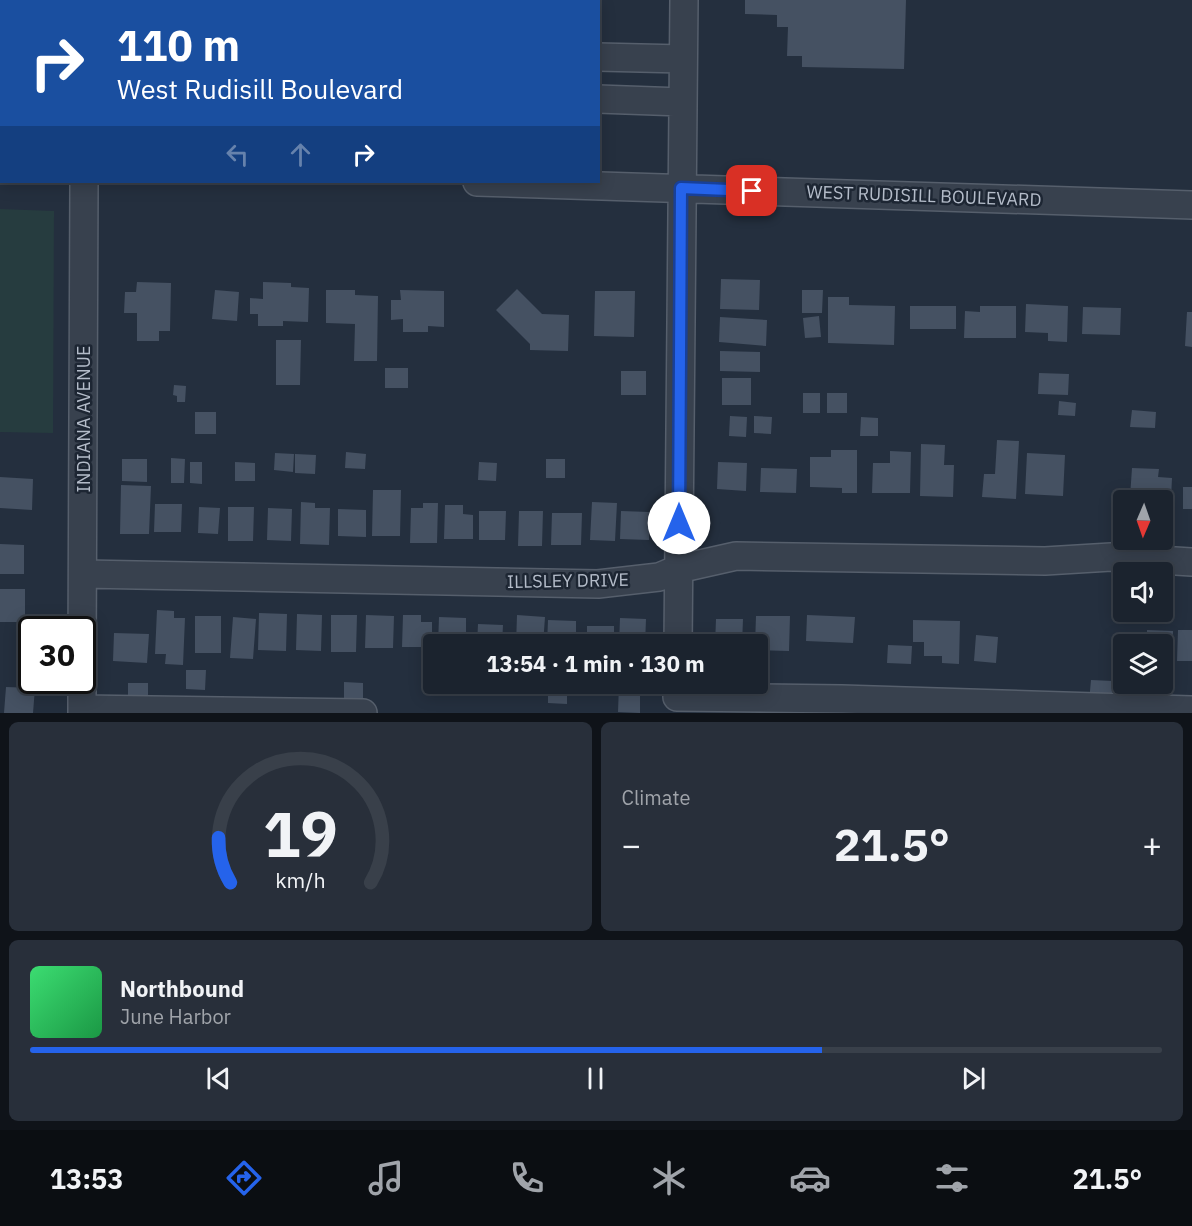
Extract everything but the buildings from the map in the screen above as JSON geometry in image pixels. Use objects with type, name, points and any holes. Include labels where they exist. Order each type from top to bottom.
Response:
[{"type":"street","points":[[678,634],[684,0]]},
{"type":"street","points":[[600,57],[683,59]]},
{"type":"street","points":[[600,99],[682,102]]},
{"type":"street","name":"INDIANA AVENUE","points":[[83,616],[84,183]]},
{"type":"street","name":"WEST RUDISILL BOULEVARD","points":[[511,183],[1192,205]]},
{"type":"street","name":"ILLSLEY DRIVE","points":[[84,574],[598,584],[659,577],[678,568],[736,556],[1045,561],[1111,557],[1192,562]]},
{"type":"street","points":[[82,694],[82,711],[363,713]]},
{"type":"street","points":[[677,698],[842,699],[1192,710]]},
{"type":"green space","points":[[0,209],[54,211],[53,433],[0,432]]},
{"type":"route","points":[[679,523],[681,188],[752,191]]}]
